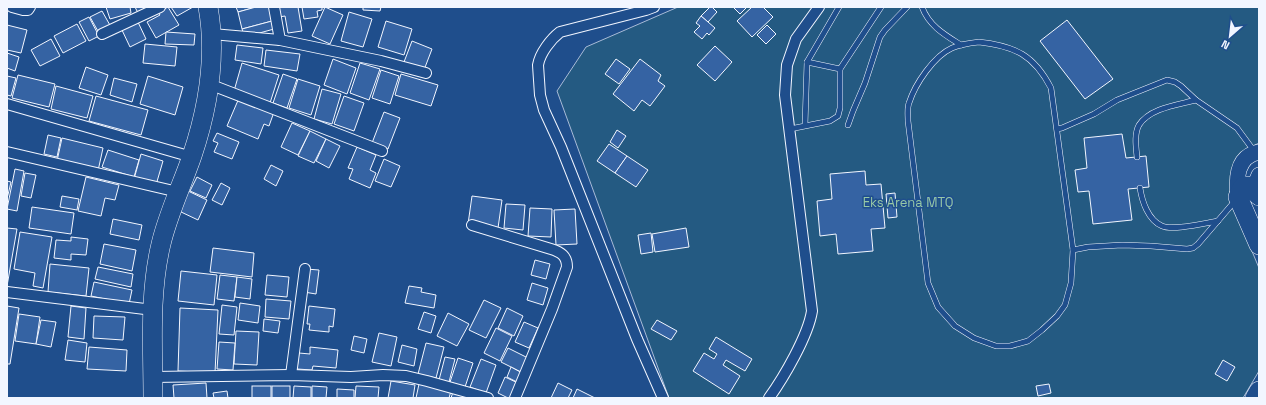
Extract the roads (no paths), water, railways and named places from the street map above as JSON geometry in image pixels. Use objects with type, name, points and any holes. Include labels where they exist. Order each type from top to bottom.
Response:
[{"type":"highway","points":[[153,398],[153,310],[156,268],[161,243],[178,192],[192,157],[207,102],[210,84],[212,34],[208,7]]},
{"type":"highway","points":[[1259,195],[1248,186],[1244,186],[1238,198],[1259,246]]},
{"type":"highway","points":[[1255,398],[1259,391]]},
{"type":"street","points":[[12,7],[28,10],[30,7]]},
{"type":"street","points":[[102,34],[160,7]]},
{"type":"street","points":[[274,7],[280,40]]},
{"type":"street","points":[[654,7],[560,32],[551,40],[539,60],[538,65],[540,95],[544,110],[561,147],[631,324],[663,398]]},
{"type":"street","points":[[769,398],[779,384],[808,329],[812,311],[785,95],[787,65],[796,39],[819,7]]},
{"type":"street","points":[[212,34],[280,40],[426,72]]},
{"type":"street","points":[[210,84],[382,151]]},
{"type":"street","points":[[7,104],[192,157]]},
{"type":"street","points":[[7,152],[178,192]]},
{"type":"street","points":[[1238,198],[1236,182],[1240,166],[1244,161],[1258,154]]},
{"type":"street","points":[[1259,175],[1256,182],[1259,195]]},
{"type":"street","points":[[472,225],[559,252],[567,261],[567,267],[552,309],[515,398]]},
{"type":"street","points":[[291,375],[305,270]]},
{"type":"street","points":[[7,292],[153,310]]},
{"type":"street","points":[[153,377],[291,375],[351,377],[383,375],[406,376],[488,398]]},
{"type":"lane","points":[[805,125],[807,62],[839,7]]},
{"type":"lane","points":[[790,129],[830,121],[838,116],[840,108],[840,69],[881,7]]},
{"type":"lane","points":[[848,125],[866,83],[880,37],[907,7]]},
{"type":"lane","points":[[922,7],[932,24],[941,32],[961,45]]},
{"type":"lane","points":[[979,42],[995,43],[1009,47],[1024,55],[1036,64],[1044,75],[1051,88],[1057,129],[1073,250],[1071,283],[1065,305],[1057,316],[1028,341],[1010,346],[996,346],[974,338],[955,326],[938,307],[928,283],[908,121],[908,104],[922,76],[934,62],[950,48],[979,42]]},
{"type":"lane","points":[[807,62],[840,69]]},
{"type":"lane","points":[[1057,129],[1094,114],[1117,100],[1167,80],[1175,82],[1181,86],[1196,100],[1237,128],[1258,154]]},
{"type":"lane","points":[[1137,157],[1135,141],[1139,126],[1150,114],[1175,105],[1196,100]]},
{"type":"lane","points":[[1140,188],[1142,201],[1152,218],[1162,226],[1175,228],[1218,221]]},
{"type":"lane","points":[[1073,250],[1088,247],[1122,245],[1187,249],[1193,248],[1238,198]]},
{"type":"park label","name":"Eks Arena MTQ","points":[[908,202]]}]
